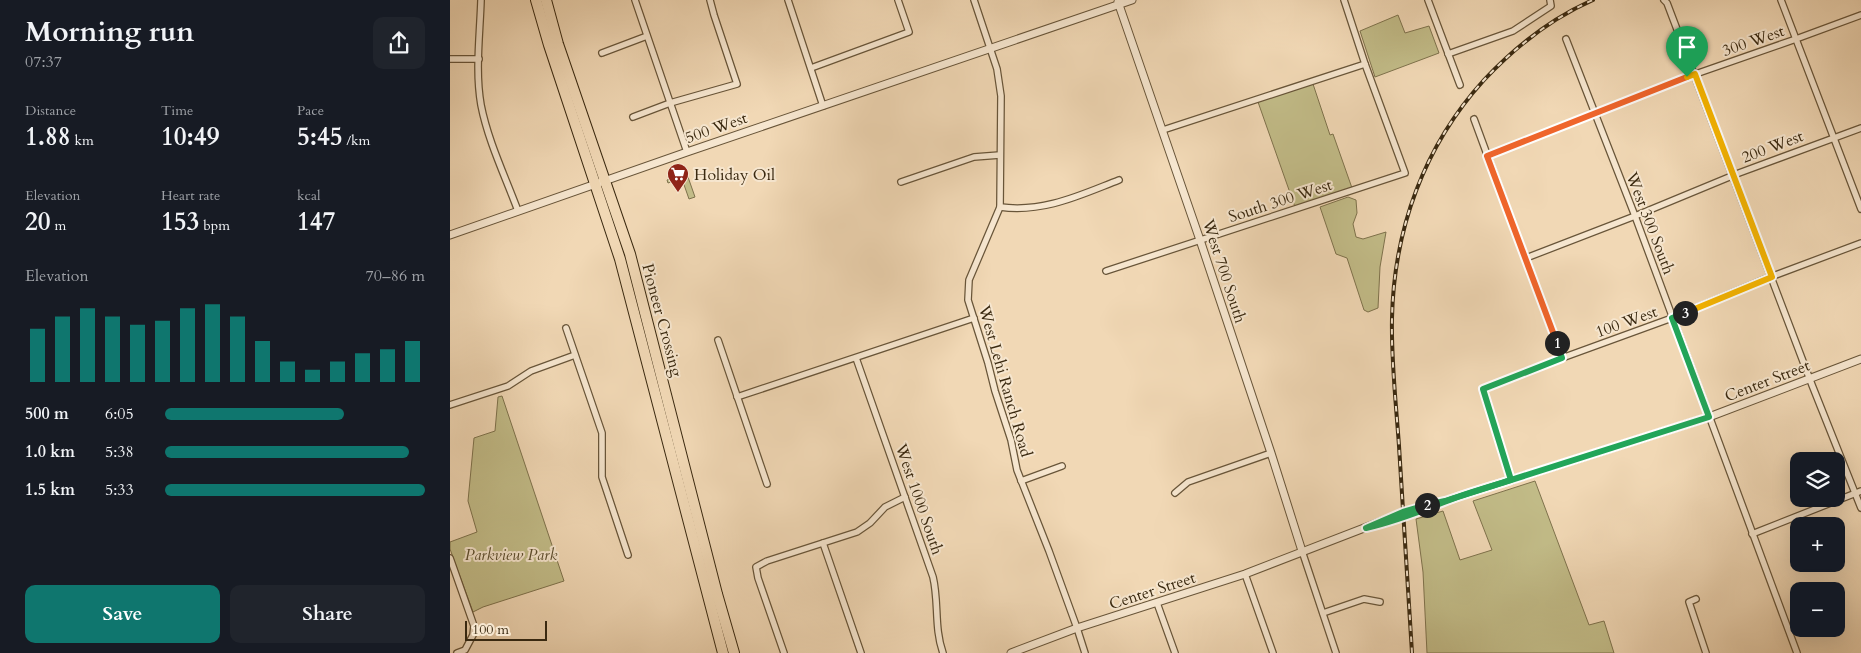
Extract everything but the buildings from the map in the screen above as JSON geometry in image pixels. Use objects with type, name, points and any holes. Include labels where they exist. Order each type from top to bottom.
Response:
[{"type":"highway","name":"Pioneer Crossing","points":[[536,0],[548,46],[601,182],[640,290],[714,584],[734,653]]},
{"type":"highway","name":"Pioneer Crossing","points":[[546,0],[601,182],[723,653]]},
{"type":"street","points":[[481,0],[481,103],[486,123],[518,211]]},
{"type":"street","points":[[635,0],[687,152]]},
{"type":"street","points":[[633,117],[670,103],[737,84],[710,0]]},
{"type":"street","points":[[788,0],[823,106]]},
{"type":"street","points":[[811,68],[910,32],[898,0]]},
{"type":"street","name":"West Lehi Ranch Road","points":[[974,0],[997,69],[1001,96],[1000,207],[970,280],[968,300],[1011,440],[1017,470],[1077,628],[1084,653]]},
{"type":"street","points":[[1118,2],[1132,0]]},
{"type":"street","points":[[1163,130],[1365,64],[1344,0]]},
{"type":"street","points":[[1428,0],[1460,86]]},
{"type":"street","points":[[1781,0],[1861,209]]},
{"type":"street","points":[[1666,1],[1810,378],[1858,492],[1861,508]]},
{"type":"street","name":"500 West","points":[[450,235],[991,48],[1118,2]]},
{"type":"street","name":"West 700 South","points":[[1118,2],[1271,452],[1302,552]]},
{"type":"street","points":[[1448,54],[1513,31],[1551,3]]},
{"type":"street","name":"300 West","points":[[1487,156],[1695,74],[1861,15]]},
{"type":"street","points":[[602,52],[647,36]]},
{"type":"street","name":"West 300 South","points":[[1566,39],[1635,216],[1797,653]]},
{"type":"street","points":[[450,60],[480,59]]},
{"type":"street","name":"South 300 West","points":[[1106,271],[1405,173],[1365,64]]},
{"type":"street","points":[[1474,119],[1562,358]]},
{"type":"street","name":"200 West","points":[[1526,258],[1635,216],[1733,175],[1861,128]]},
{"type":"street","points":[[901,182],[974,157],[1000,155]]},
{"type":"street","points":[[1000,207],[1027,208],[1053,205],[1119,180]]},
{"type":"street","name":"100 West","points":[[1511,480],[1483,389],[1672,318],[1861,243]]},
{"type":"street","points":[[737,397],[974,318]]},
{"type":"street","points":[[566,328],[602,433],[602,477],[628,555]]},
{"type":"street","points":[[718,340],[767,484]]},
{"type":"street","points":[[450,406],[508,386],[531,371],[575,355]]},
{"type":"street","name":"West 1000 South","points":[[856,358],[934,584],[938,634],[943,653]]},
{"type":"street","name":"Center Street","points":[[1011,653],[1077,628],[1245,574],[1366,528],[1433,507],[1445,501],[1709,417],[1861,359]]},
{"type":"street","points":[[1175,493],[1188,482],[1271,452]]},
{"type":"street","points":[[1022,481],[1062,466]]},
{"type":"street","points":[[1752,534],[1858,492]]},
{"type":"street","points":[[784,653],[758,578],[756,567],[767,561],[857,532],[870,523],[885,507],[905,497]]},
{"type":"street","points":[[823,543],[862,653]]},
{"type":"street","points":[[1302,552],[1336,653]]},
{"type":"street","points":[[450,558],[474,626],[473,635],[465,650],[457,653]]},
{"type":"street","points":[[1245,574],[1273,653]]},
{"type":"street","points":[[1696,598],[1689,602],[1706,653]]},
{"type":"street","points":[[1323,613],[1364,599],[1380,602]]},
{"type":"street","points":[[1158,603],[1175,653]]},
{"type":"green space","points":[[1398,15],[1405,33],[1429,26],[1439,53],[1375,77],[1360,31]]},
{"type":"green space","points":[[1313,84],[1330,135],[1333,134],[1352,188],[1295,207],[1258,102]]},
{"type":"green space","points":[[680,164],[682,170],[686,169],[688,176],[668,183],[667,180],[677,176],[674,166]]},
{"type":"green space","points":[[688,177],[695,197],[689,199],[682,179]]},
{"type":"green space","points":[[1348,197],[1356,200],[1357,213],[1353,224],[1356,237],[1363,239],[1386,232],[1380,267],[1378,308],[1368,312],[1364,310],[1347,258],[1336,254],[1320,207]]},
{"type":"green space","name":"Parkview Park","points":[[502,396],[564,581],[483,607],[473,612],[450,549],[450,542],[477,532],[468,501],[474,438],[495,431],[498,397]]},
{"type":"green space","points":[[1535,481],[1589,625],[1604,621],[1614,653],[1427,653],[1423,572],[1416,519],[1443,511],[1460,560],[1492,550],[1473,501]]},
{"type":"railway","points":[[1412,653],[1392,334],[1394,285],[1406,221],[1416,190],[1429,161],[1463,106],[1484,80],[1534,35],[1578,7],[1593,0]]},
{"type":"place","name":"Holiday Oil","points":[[678,193]]},
{"type":"route","points":[[1687,77],[1487,156],[1562,358],[1483,389],[1511,480],[1445,501],[1433,507],[1366,528],[1376,522],[1403,512],[1445,501],[1534,473],[1593,453],[1709,417],[1672,318],[1772,277],[1695,74],[1687,77]]}]
